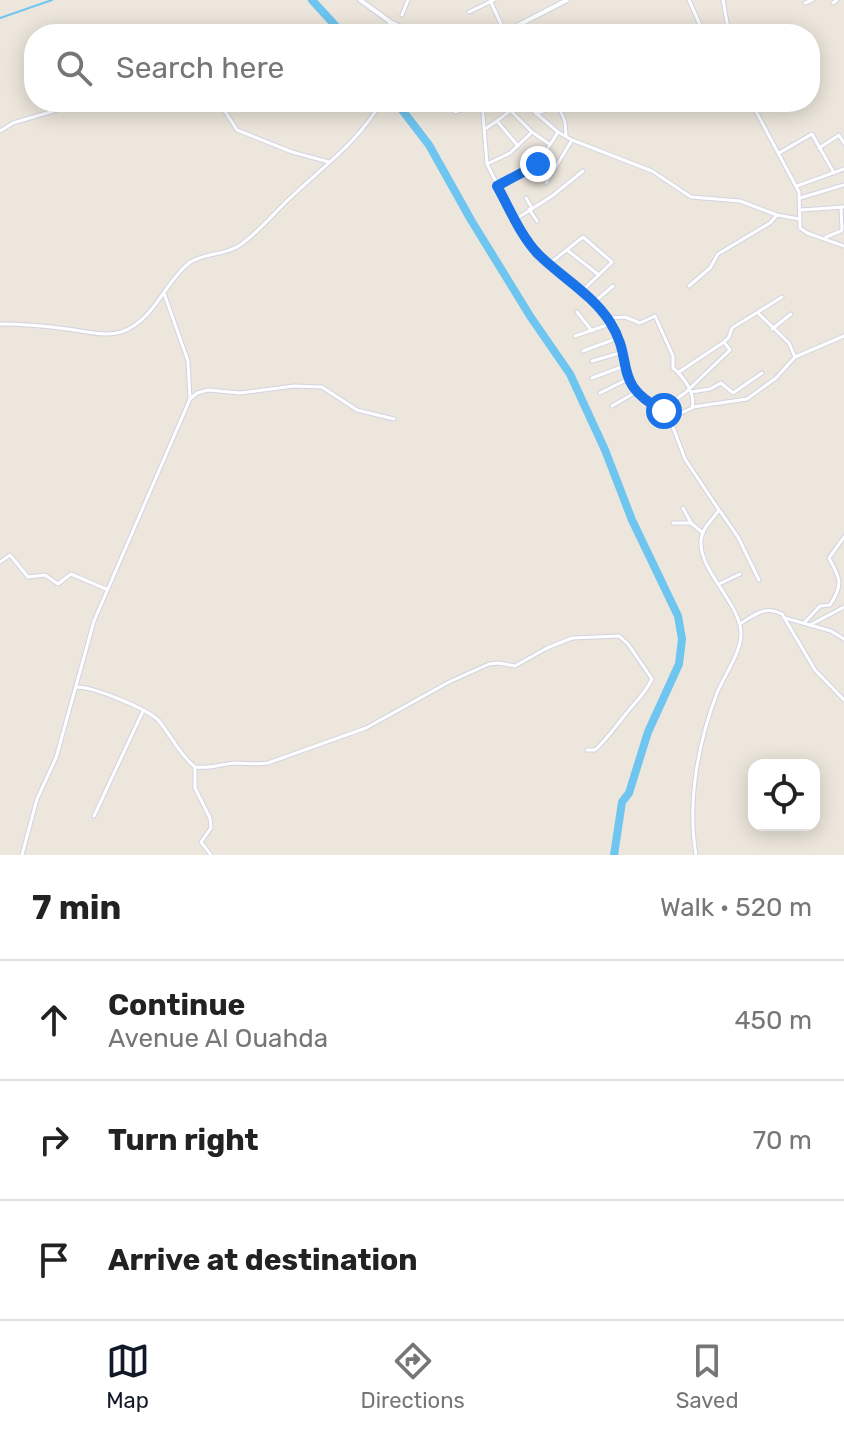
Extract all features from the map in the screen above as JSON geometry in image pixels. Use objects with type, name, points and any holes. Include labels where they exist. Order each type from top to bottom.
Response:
[{"type":"street","points":[[360,0],[395,24],[408,0]]},
{"type":"street","points":[[469,12],[491,0],[500,24]]},
{"type":"street","points":[[521,24],[567,0]]},
{"type":"street","points":[[697,0],[690,2],[700,24]]},
{"type":"street","points":[[723,0],[728,24]]},
{"type":"street","points":[[805,3],[812,0]]},
{"type":"street","points":[[406,8],[414,12]]},
{"type":"street","points":[[378,14],[384,24]]},
{"type":"street","points":[[0,131],[13,123],[50,112]]},
{"type":"street","points":[[225,112],[237,130],[292,152],[329,162]]},
{"type":"street","points":[[0,324],[113,334],[132,327],[141,321],[192,261],[243,243],[360,133],[374,112]]},
{"type":"street","points":[[483,112],[487,164],[526,241],[611,323],[623,352],[628,379],[636,392],[670,418],[685,459],[735,532],[759,580]]},
{"type":"street","points":[[485,129],[508,112]]},
{"type":"street","points":[[512,112],[532,132],[550,144]]},
{"type":"street","points":[[540,112],[536,114],[572,140],[652,171],[691,197],[740,201],[777,215],[799,219]]},
{"type":"street","points":[[561,112],[566,135]]},
{"type":"street","points":[[756,112],[797,186],[802,231],[844,246]]},
{"type":"street","points":[[497,121],[518,146]]},
{"type":"street","points":[[487,164],[502,159],[532,132]]},
{"type":"street","points":[[497,186],[538,164],[558,132]]},
{"type":"street","points":[[779,153],[812,134],[834,173]]},
{"type":"street","points":[[819,148],[839,135],[844,143]]},
{"type":"street","points":[[546,183],[572,140]]},
{"type":"street","points":[[797,186],[844,169]]},
{"type":"street","points":[[516,219],[583,171]]},
{"type":"street","points":[[800,198],[844,185]]},
{"type":"street","points":[[538,197],[542,202]]},
{"type":"street","points":[[526,198],[537,221]]},
{"type":"street","points":[[801,210],[843,207],[843,229],[824,238]]},
{"type":"street","points":[[689,286],[710,268],[718,254],[763,228],[777,215]]},
{"type":"street","points":[[549,264],[583,237],[597,247],[612,262],[581,291]]},
{"type":"street","points":[[567,250],[599,275]]},
{"type":"street","points":[[593,303],[613,286]]},
{"type":"street","points":[[22,855],[37,799],[56,758],[94,621],[190,399],[190,370],[164,293]]},
{"type":"street","points":[[679,372],[724,342],[732,328],[782,297]]},
{"type":"street","points":[[577,312],[592,331]]},
{"type":"street","points":[[758,313],[791,345],[795,357]]},
{"type":"street","points":[[772,329],[791,314]]},
{"type":"street","points":[[607,318],[625,317],[640,323],[655,316],[673,356],[673,368],[690,390],[693,407]]},
{"type":"street","points":[[575,336],[611,323]]},
{"type":"street","points":[[670,418],[693,407],[747,399],[776,378],[795,357],[844,336]]},
{"type":"street","points":[[583,351],[618,338]]},
{"type":"street","points":[[661,409],[690,390],[730,350],[724,342]]},
{"type":"street","points":[[592,361],[623,352]]},
{"type":"street","points":[[592,378],[624,366]]},
{"type":"street","points":[[690,390],[710,389],[721,383],[733,393],[762,373]]},
{"type":"street","points":[[600,393],[628,379]]},
{"type":"street","points":[[190,399],[208,390],[240,393],[294,386],[322,387],[357,410],[394,419]]},
{"type":"street","points":[[612,406],[636,392]]},
{"type":"street","points":[[683,508],[691,523],[703,533]]},
{"type":"street","points":[[696,855],[692,819],[697,769],[713,703],[740,640],[740,624],[704,556],[703,533],[719,510]]},
{"type":"street","points":[[673,523],[691,523]]},
{"type":"street","points":[[804,623],[820,606],[830,605],[839,590],[841,575],[829,558],[844,537]]},
{"type":"street","points":[[0,562],[10,555],[28,577],[45,575],[58,584],[71,574],[106,589]]},
{"type":"street","points":[[719,584],[740,574]]},
{"type":"street","points":[[810,625],[844,607]]},
{"type":"street","points":[[740,624],[765,610],[773,610],[784,618],[838,633],[844,639]]},
{"type":"street","points":[[784,618],[815,670],[844,700]]},
{"type":"street","points":[[195,767],[268,763],[366,728],[449,682],[489,664],[515,666],[572,638],[619,636],[652,679],[638,702],[614,730],[595,750],[587,750]]},
{"type":"street","points":[[77,687],[99,690],[158,720],[173,744],[195,767],[195,788],[210,818],[211,828],[201,842],[211,855]]},
{"type":"street","points":[[94,816],[143,711]]},
{"type":"waterway","points":[[0,18],[52,0]]},
{"type":"waterway","points":[[312,0],[334,24]]},
{"type":"waterway","points":[[404,112],[429,145],[530,316],[570,374],[605,450],[632,520],[678,616],[682,639],[679,664],[648,732],[629,793],[622,802],[614,855]]},
{"type":"route","points":[[538,164],[497,186],[526,241],[607,318],[620,341],[626,377],[634,389],[646,401],[664,411]]}]
